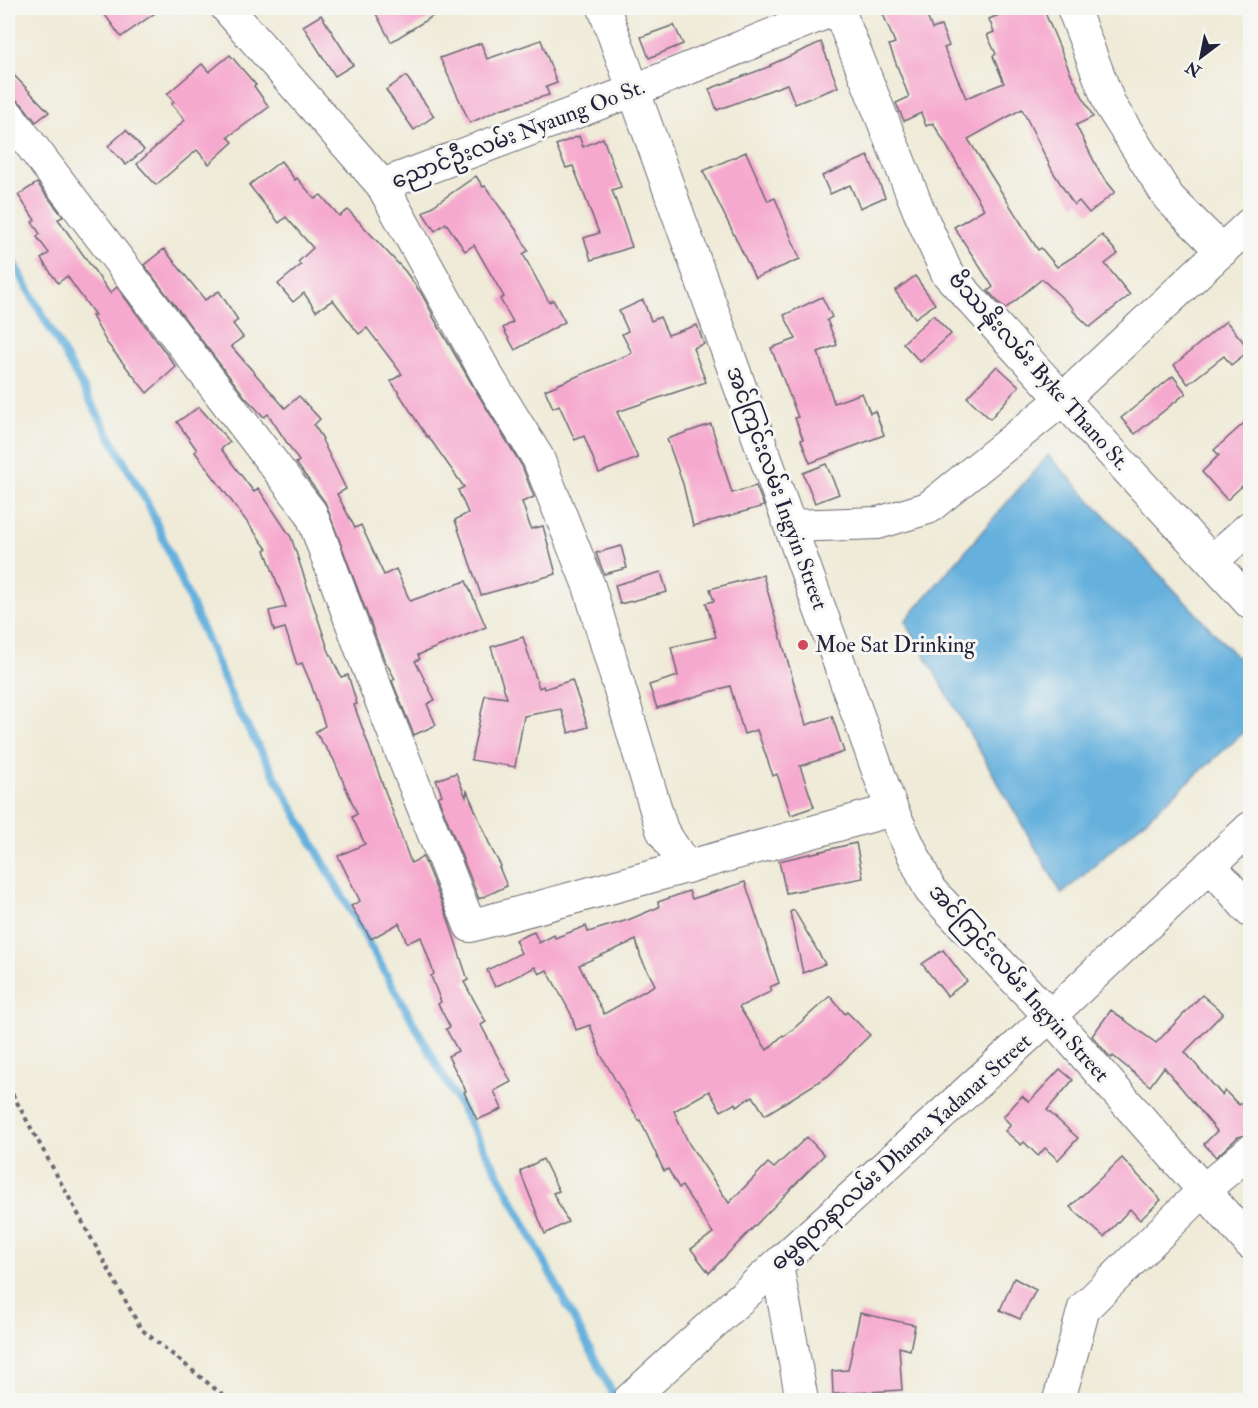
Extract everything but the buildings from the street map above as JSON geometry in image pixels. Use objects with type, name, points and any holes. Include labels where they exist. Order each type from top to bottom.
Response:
[{"type":"street","name":"ညောင်ဦးလမ်း Nyaung Oo St.","points":[[227,8],[382,185],[634,90],[838,8]]},
{"type":"street","name":"အင်ကြင်းလမ်း Ingyin Street","points":[[604,8],[892,810],[930,890],[1050,1016],[1251,1243]]},
{"type":"street","name":"ဗိဿနိုးလမ်း Byke Thano St.","points":[[838,8],[919,211],[947,273],[1251,603]]},
{"type":"street","points":[[1073,8],[1110,105],[1169,198],[1222,251]]},
{"type":"street","points":[[8,115],[311,513],[367,665],[470,927],[892,810]]},
{"type":"street","points":[[382,185],[488,377],[538,458],[589,586],[662,830],[686,867]]},
{"type":"street","points":[[790,526],[878,523],[928,508],[1063,399],[1251,224]]},
{"type":"street","points":[[1212,561],[1251,526]]},
{"type":"street","name":"ဓမ္မရတနာလမ်း Dhama Yadanar Street","points":[[629,1401],[1050,1016],[1251,828]]},
{"type":"street","points":[[1210,865],[1251,911]]},
{"type":"street","points":[[1059,1401],[1084,1308],[1204,1190],[1251,1151]]},
{"type":"street","points":[[777,1265],[802,1401]]},
{"type":"path","points":[[8,1086],[141,1329],[230,1401]]},
{"type":"water","points":[[1048,455],[1250,671],[1250,727],[1062,894],[905,621]]},
{"type":"waterway","points":[[8,253],[150,508],[234,703],[505,1186],[616,1400]]},
{"type":"place","name":"Moe Sat Drinking","points":[[803,645]]}]
